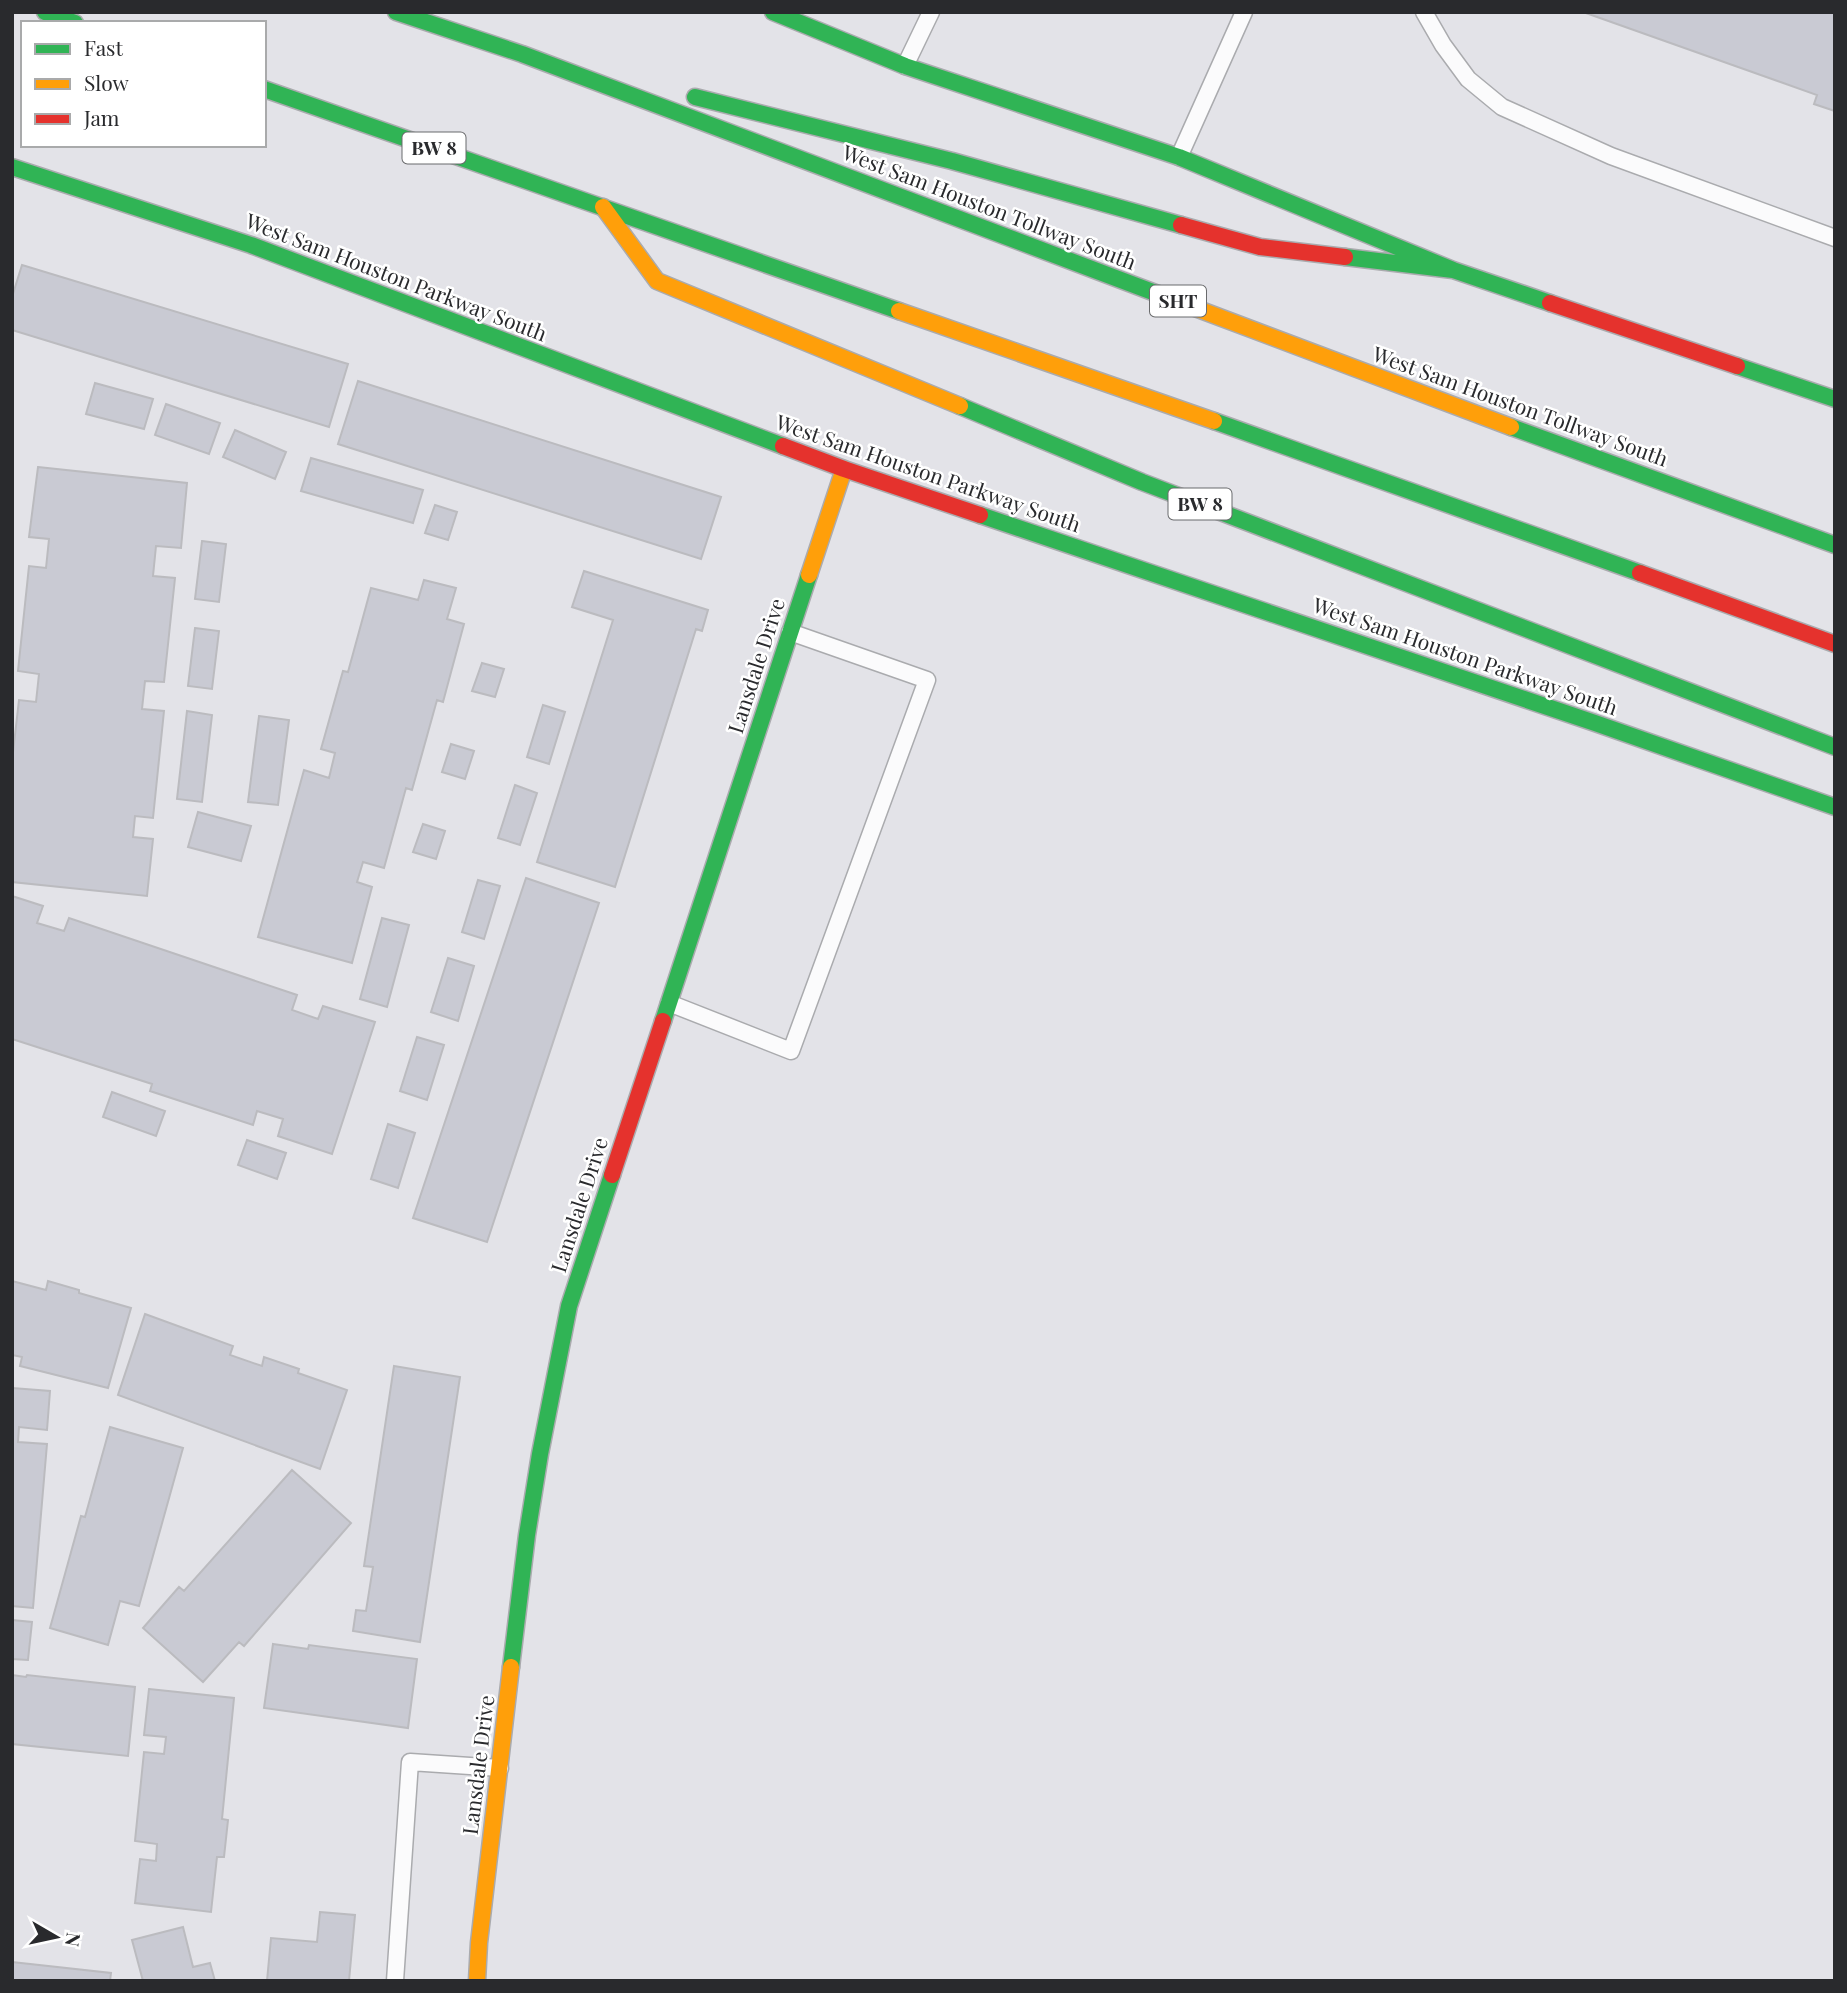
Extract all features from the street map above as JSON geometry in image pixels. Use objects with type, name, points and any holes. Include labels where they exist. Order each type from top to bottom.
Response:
[{"type":"main road","points":[[45,12],[70,21]]},
{"type":"main road","points":[[396,12],[522,54],[656,88]]},
{"type":"main road","points":[[780,14],[905,66],[1179,157],[1453,270],[1835,399]]},
{"type":"main road","name":"West Sam Houston Tollway South","points":[[522,54],[1553,443],[1835,545]]},
{"type":"main road","name":"BW 8","points":[[266,90],[603,207],[657,281],[1142,482],[1835,747]]},
{"type":"main road","points":[[683,94],[952,161],[1260,247],[1453,270]]},
{"type":"main road","name":"West Sam Houston Parkway South","points":[[12,167],[251,245],[844,469],[1581,718],[1835,807]]},
{"type":"main road","points":[[603,207],[1339,464],[1835,644]]},
{"type":"main road","name":"Lansdale Drive","points":[[477,1981],[479,1943],[533,1494],[569,1306],[844,469]]},
{"type":"lane","points":[[905,66],[931,12]]},
{"type":"lane","points":[[1179,157],[1244,12]]},
{"type":"lane","points":[[1424,12],[1443,45],[1468,79],[1502,107],[1611,156],[1835,238]]},
{"type":"lane","points":[[669,1003],[791,1051],[927,680],[790,632]]},
{"type":"lane","points":[[395,1981],[410,1762],[500,1768]]},
{"type":"building","points":[[1583,12],[1835,12],[1835,111],[1814,104],[1817,95]]},
{"type":"building","points":[[22,265],[348,364],[329,427],[12,330],[12,297]]},
{"type":"building","points":[[358,381],[721,497],[701,559],[338,444]]},
{"type":"building","points":[[95,383],[153,399],[144,429],[86,414]]},
{"type":"building","points":[[166,404],[220,423],[209,454],[155,435]]},
{"type":"building","points":[[235,430],[286,452],[275,479],[223,457]]},
{"type":"building","points":[[311,458],[423,490],[413,523],[301,491]]},
{"type":"building","points":[[38,467],[187,483],[181,548],[156,546],[153,576],[175,578],[164,682],[145,681],[142,709],[164,711],[153,818],[135,816],[133,837],[153,839],[147,896],[12,882],[12,761],[19,700],[36,702],[39,674],[18,671],[29,566],[46,568],[49,539],[29,537]]},
{"type":"building","points":[[435,505],[457,512],[448,540],[425,533]]},
{"type":"building","points":[[202,541],[226,544],[219,602],[195,599]]},
{"type":"building","points":[[584,571],[708,610],[702,631],[696,629],[615,887],[537,862],[613,620],[572,607]]},
{"type":"building","points":[[424,580],[456,588],[447,619],[464,624],[443,702],[437,700],[412,790],[406,788],[384,868],[363,862],[357,882],[372,887],[352,963],[258,937],[304,770],[329,778],[335,753],[321,749],[343,671],[348,672],[371,588],[418,600]]},
{"type":"building","points":[[195,628],[219,631],[212,689],[188,686]]},
{"type":"building","points":[[482,663],[504,669],[495,697],[472,691]]},
{"type":"building","points":[[543,705],[565,712],[549,764],[527,757]]},
{"type":"building","points":[[187,711],[212,715],[202,802],[177,799]]},
{"type":"building","points":[[259,716],[289,720],[278,805],[248,802]]},
{"type":"building","points":[[451,744],[474,751],[465,779],[442,772]]},
{"type":"building","points":[[515,785],[537,793],[520,845],[498,838]]},
{"type":"building","points":[[198,812],[251,826],[241,861],[188,847]]},
{"type":"building","points":[[423,824],[445,831],[436,859],[413,852]]},
{"type":"building","points":[[526,878],[599,903],[487,1242],[413,1218]]},
{"type":"building","points":[[478,880],[500,886],[484,939],[462,932]]},
{"type":"building","points":[[12,896],[43,906],[37,923],[64,931],[69,918],[297,995],[292,1010],[318,1019],[323,1006],[375,1022],[332,1154],[278,1136],[283,1119],[257,1111],[253,1125],[150,1091],[152,1084],[12,1039]]},
{"type":"building","points":[[382,918],[409,925],[387,1007],[360,999]]},
{"type":"building","points":[[448,958],[474,966],[458,1021],[431,1012]]},
{"type":"building","points":[[417,1037],[444,1045],[427,1100],[400,1091]]},
{"type":"building","points":[[112,1092],[165,1111],[156,1136],[103,1117]]},
{"type":"building","points":[[388,1124],[415,1133],[398,1188],[371,1179]]},
{"type":"building","points":[[247,1140],[286,1153],[277,1179],[238,1165]]},
{"type":"building","points":[[12,1281],[46,1290],[48,1281],[131,1308],[108,1388],[20,1366],[22,1357],[12,1355]]},
{"type":"building","points":[[145,1314],[233,1346],[230,1355],[262,1366],[264,1357],[299,1369],[298,1373],[347,1390],[320,1469],[118,1395]]},
{"type":"building","points":[[394,1366],[460,1377],[420,1642],[353,1631],[356,1610],[366,1611],[373,1567],[364,1566]]},
{"type":"building","points":[[12,1388],[50,1391],[47,1430],[19,1427],[18,1442],[47,1444],[33,1608],[12,1606]]},
{"type":"building","points":[[110,1427],[183,1448],[139,1606],[120,1601],[108,1645],[50,1628],[81,1516],[85,1517]]},
{"type":"building","points":[[292,1470],[351,1523],[244,1646],[239,1642],[203,1682],[143,1628],[179,1587],[184,1591]]},
{"type":"building","points":[[12,1620],[32,1622],[28,1660],[12,1659]]},
{"type":"building","points":[[273,1644],[308,1649],[309,1645],[417,1659],[408,1728],[264,1708]]},
{"type":"building","points":[[12,1675],[135,1687],[128,1756],[12,1744]]},
{"type":"building","points":[[149,1689],[234,1698],[222,1819],[228,1820],[224,1857],[217,1857],[211,1912],[135,1903],[140,1859],[156,1861],[157,1844],[135,1841],[144,1752],[164,1754],[166,1737],[144,1735]]},
{"type":"building","points":[[320,1912],[355,1915],[349,1981],[267,1981],[271,1938],[317,1942]]},
{"type":"building","points":[[183,1927],[193,1967],[210,1963],[215,1981],[143,1981],[132,1940]]},
{"type":"building","points":[[12,1962],[111,1973],[110,1981],[12,1981]]},
{"type":"traffic: fast","points":[[45,12],[70,21]]},
{"type":"traffic: fast","points":[[396,12],[522,54],[1166,297]]},
{"type":"traffic: fast","points":[[773,12],[905,66],[1179,157],[1453,270],[1550,303]]},
{"type":"traffic: fast","points":[[266,90],[899,311]]},
{"type":"traffic: fast","points":[[695,97],[952,161],[1181,225]]},
{"type":"traffic: fast","points":[[12,167],[251,245],[783,446]]},
{"type":"traffic: fast","points":[[1345,257],[1453,270]]},
{"type":"traffic: fast","points":[[1737,366],[1835,399]]},
{"type":"traffic: fast","points":[[960,406],[1142,482],[1835,747]]},
{"type":"traffic: fast","points":[[1214,421],[1640,573]]},
{"type":"traffic: fast","points":[[1511,427],[1835,545]]},
{"type":"traffic: fast","points":[[980,515],[1835,807]]},
{"type":"traffic: fast","points":[[663,1021],[809,575]]},
{"type":"traffic: fast","points":[[511,1667],[540,1454],[569,1306],[612,1175]]},
{"type":"traffic: slow","points":[[603,207],[657,281],[960,406]]},
{"type":"traffic: slow","points":[[1166,297],[1511,427]]},
{"type":"traffic: slow","points":[[899,311],[1214,421]]},
{"type":"traffic: slow","points":[[809,575],[844,469]]},
{"type":"traffic: slow","points":[[477,1981],[479,1943],[511,1667]]},
{"type":"traffic: jam","points":[[1181,225],[1260,247],[1345,257]]},
{"type":"traffic: jam","points":[[1550,303],[1737,366]]},
{"type":"traffic: jam","points":[[783,446],[980,515]]},
{"type":"traffic: jam","points":[[1640,573],[1835,644]]},
{"type":"traffic: jam","points":[[612,1175],[663,1021]]}]
